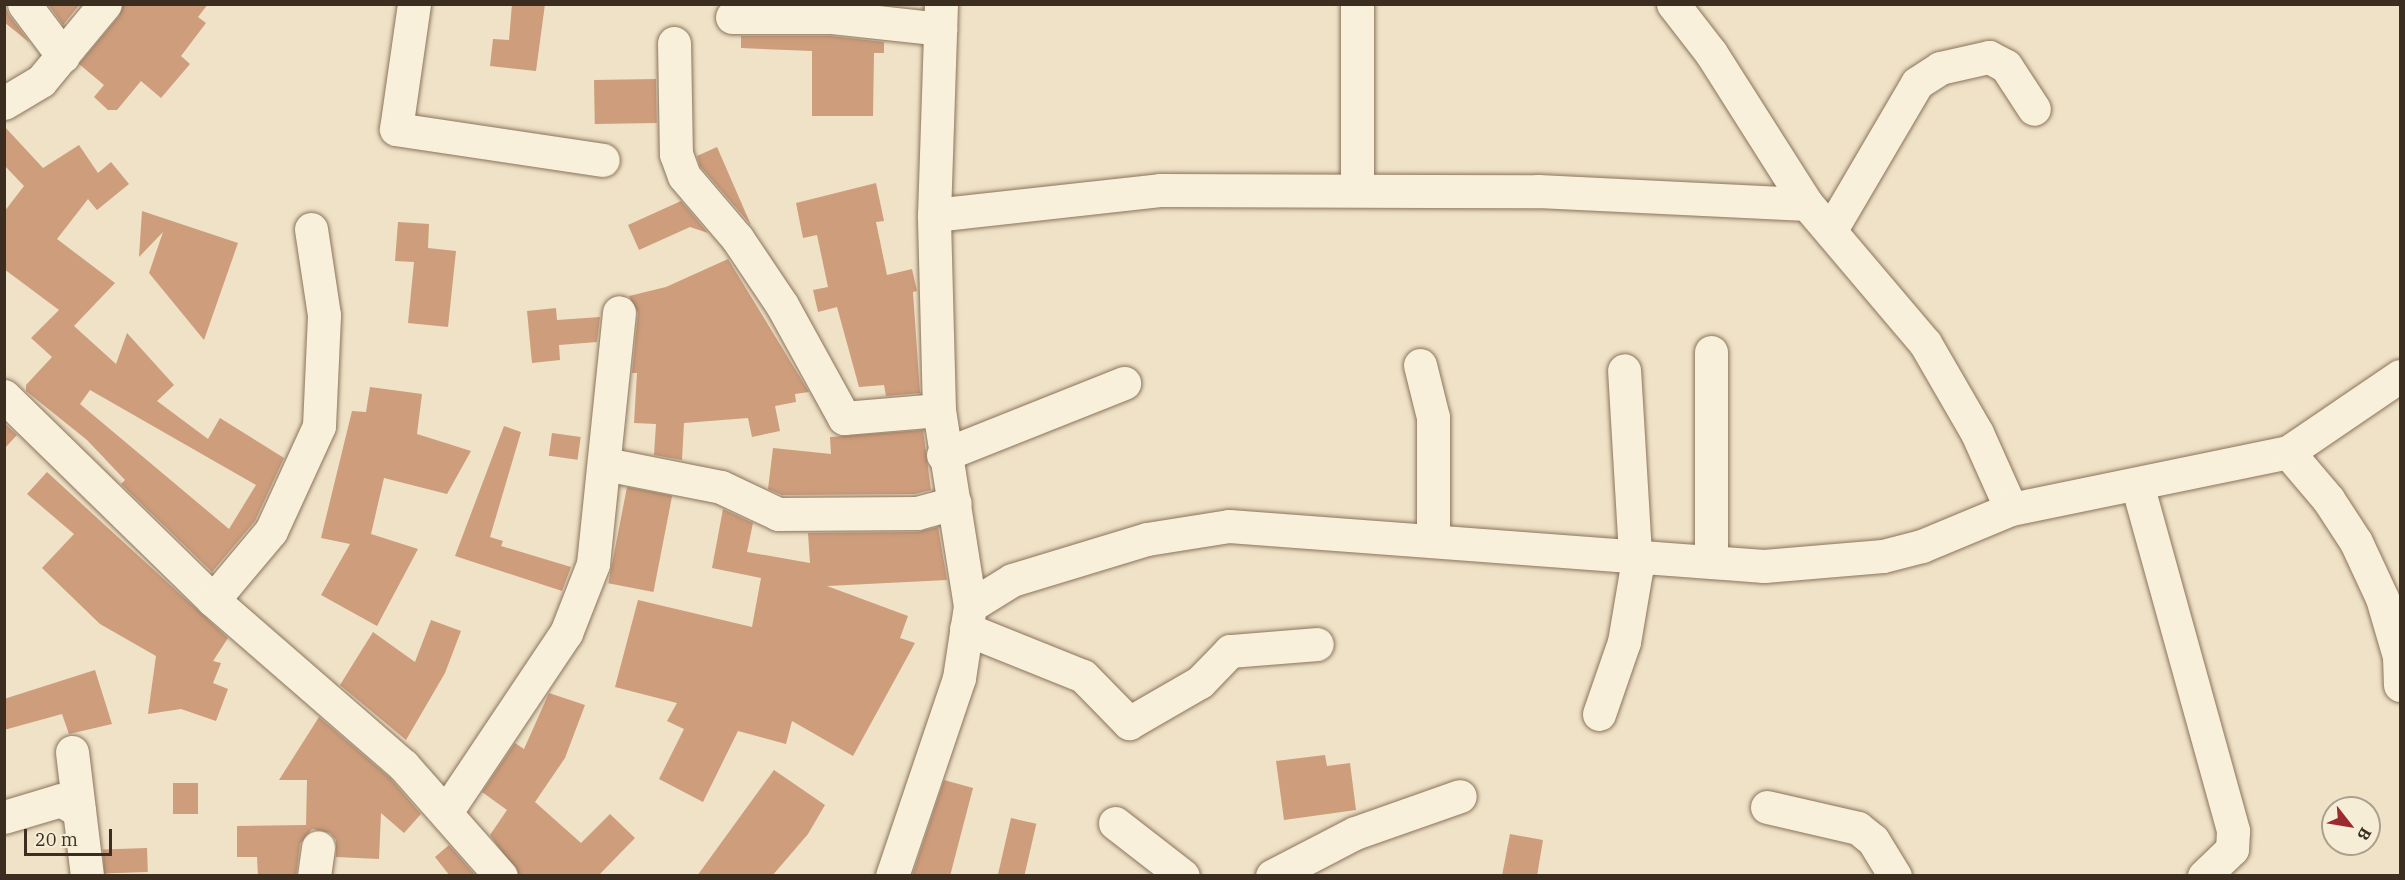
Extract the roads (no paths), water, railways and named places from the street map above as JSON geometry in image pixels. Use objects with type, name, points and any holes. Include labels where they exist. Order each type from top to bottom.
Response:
[{"type":"street","points":[[24,4],[63,56]]},
{"type":"street","points":[[414,4],[396,129],[603,160]]},
{"type":"street","points":[[1357,4],[1357,188]]},
{"type":"street","points":[[1673,4],[1711,53],[1807,204],[1832,228],[1925,343],[1977,433],[2011,509]]},
{"type":"street","points":[[4,103],[41,81],[63,56],[99,6]]},
{"type":"street","points":[[732,17],[941,17],[934,216],[939,410],[943,455],[955,503],[968,618],[959,678],[892,876]]},
{"type":"street","points":[[674,43],[676,154],[684,176],[737,238],[775,296],[844,418],[939,410]]},
{"type":"street","points":[[1832,228],[1917,83],[1940,68],[1989,57],[2006,66],[2034,109]]},
{"type":"street","points":[[934,216],[1160,190],[1357,188],[1807,204]]},
{"type":"street","points":[[213,600],[271,531],[319,426],[324,315],[311,229]]},
{"type":"street","points":[[446,812],[566,633],[593,564],[619,312]]},
{"type":"street","points":[[1711,352],[1711,561]]},
{"type":"street","points":[[1420,365],[1433,417],[1433,539]]},
{"type":"street","points":[[1599,714],[1624,642],[1635,554],[1624,370]]},
{"type":"street","points":[[968,618],[1012,580],[1147,539],[1229,526],[1635,554],[1764,566],[1883,556],[1922,546],[2011,509],[2288,452],[2400,377]]},
{"type":"street","points":[[943,455],[1124,383]]},
{"type":"street","points":[[4,396],[213,600],[395,758],[446,812],[501,876]]},
{"type":"street","points":[[2288,452],[2328,499],[2356,543],[2382,598],[2399,656],[2400,685]]},
{"type":"street","points":[[605,464],[721,487],[778,514],[916,513],[955,503]]},
{"type":"street","points":[[2137,484],[2233,831],[2232,849],[2204,876]]},
{"type":"street","points":[[968,618],[1083,676],[1129,723],[1200,682],[1230,651],[1317,644]]},
{"type":"street","points":[[72,752],[87,876]]},
{"type":"street","points":[[1272,876],[1355,834],[1460,796]]},
{"type":"street","points":[[4,817],[61,800],[79,811]]},
{"type":"street","points":[[1767,807],[1858,828],[1873,840],[1895,876]]},
{"type":"street","points":[[1115,823],[1182,876]]}]
